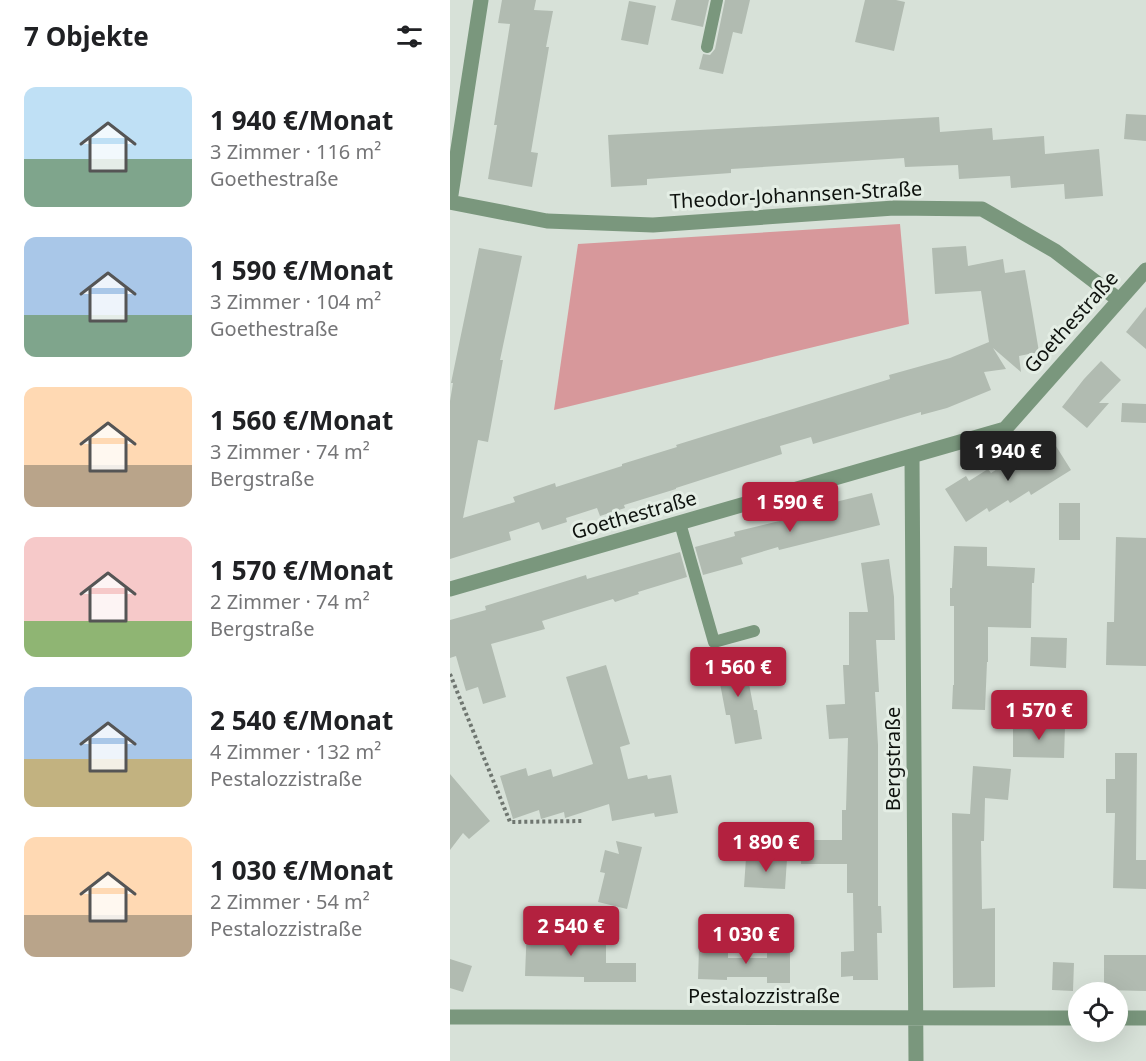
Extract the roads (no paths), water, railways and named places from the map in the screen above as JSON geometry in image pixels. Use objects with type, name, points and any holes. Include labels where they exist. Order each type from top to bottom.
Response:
[{"type":"street","points":[[450,202],[481,0]]},
{"type":"street","name":"Theodor-Johannsen-Straße","points":[[450,202],[547,221],[653,225],[894,208],[982,209],[1055,251],[1119,300]]},
{"type":"street","name":"Goethestraße","points":[[450,589],[1005,429],[1146,270]]},
{"type":"street","name":"Bergstraße","points":[[912,457],[916,1061]]},
{"type":"street","name":"Pestalozzistraße","points":[[450,1017],[1068,1018]]},
{"type":"street","points":[[1128,1018],[1146,1018]]},
{"type":"lane","points":[[706,47],[717,0]]},
{"type":"lane","points":[[680,523],[714,642],[754,631]]}]
